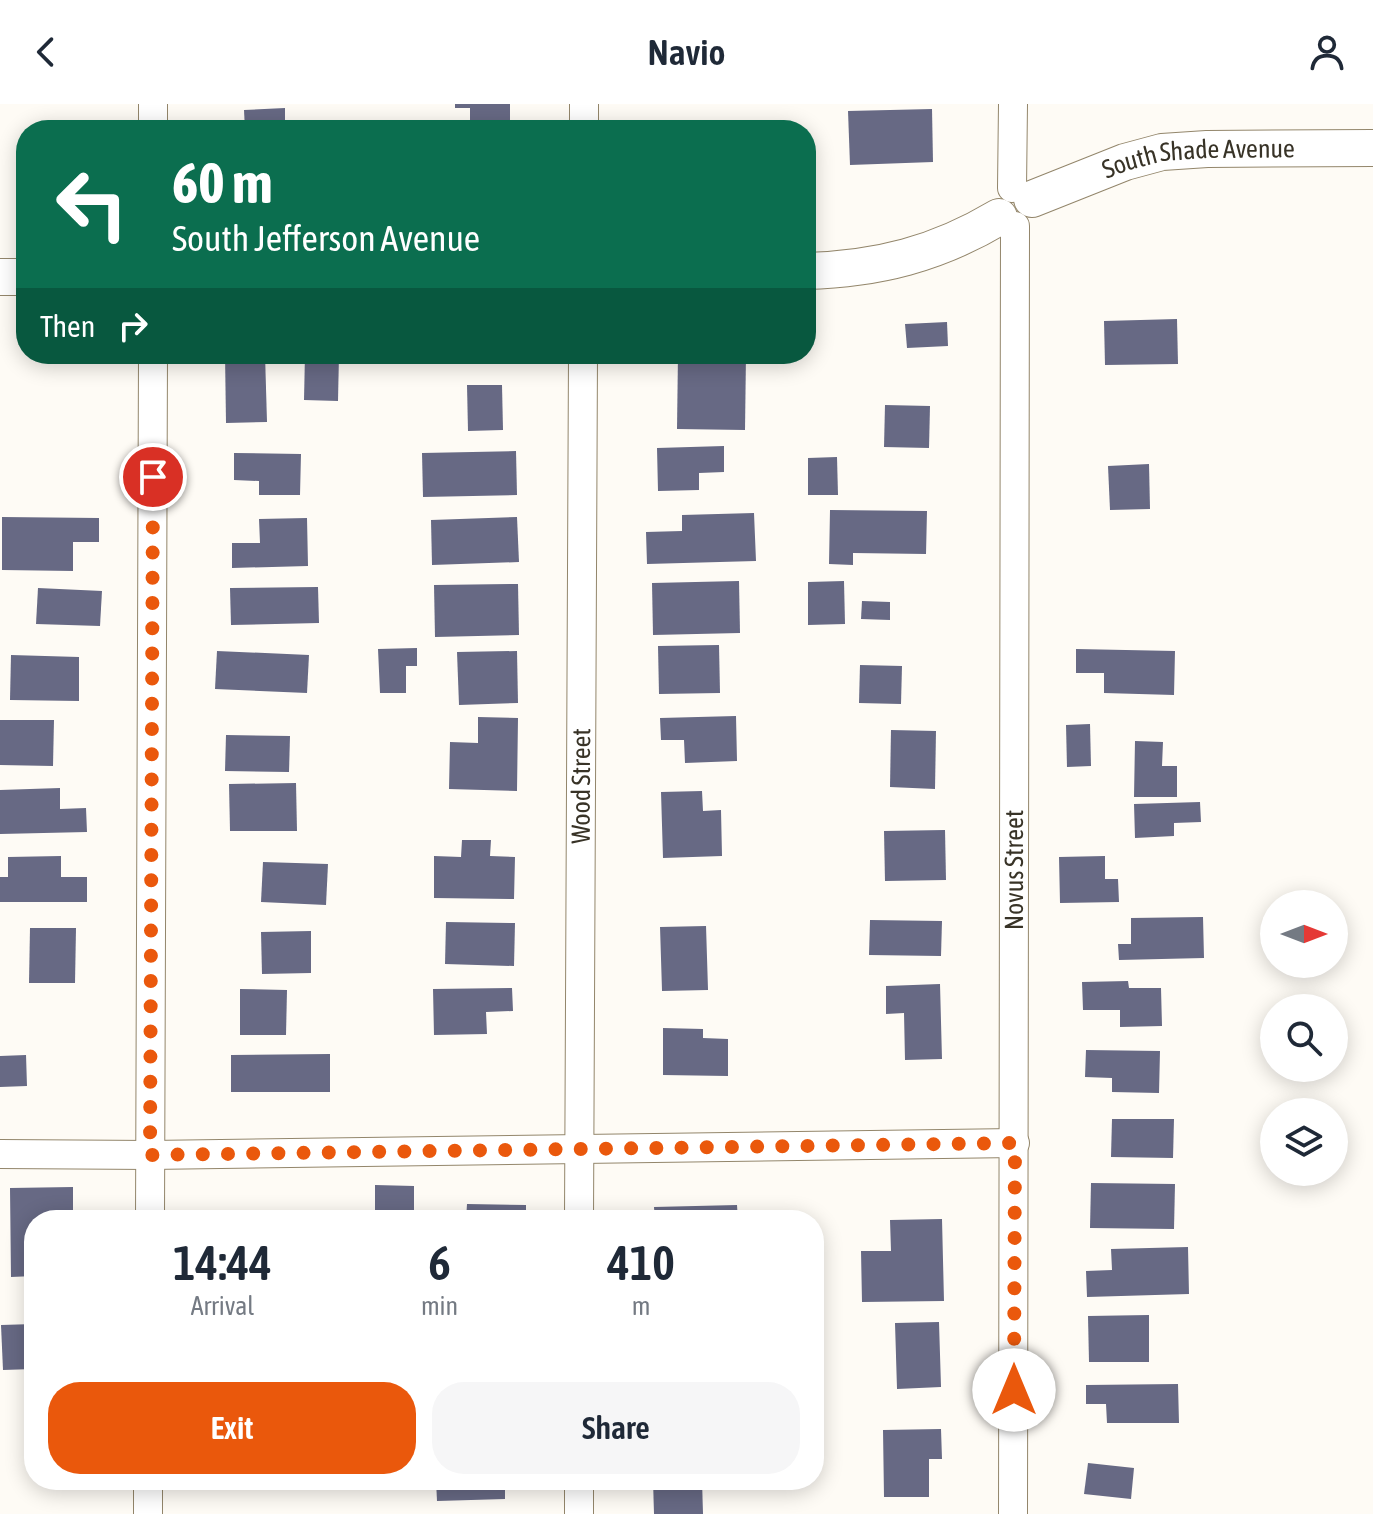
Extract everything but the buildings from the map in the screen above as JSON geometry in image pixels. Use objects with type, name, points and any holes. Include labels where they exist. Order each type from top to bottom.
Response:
[{"type":"street","name":"Novus Street","points":[[1013,104],[1013,1514]]},
{"type":"street","name":"South Shade Avenue","points":[[816,270],[873,267],[919,255],[970,234],[1014,207],[1125,162],[1162,152],[1373,148]]},
{"type":"street","points":[[150,1210],[153,364]]},
{"type":"street","name":"Wood Street","points":[[579,1210],[583,364]]},
{"type":"street","points":[[0,1154],[150,1155],[1015,1143]]},
{"type":"street","points":[[148,1490],[148,1514]]},
{"type":"street","points":[[579,1490],[579,1514]]},
{"type":"route","points":[[153,477],[150,1155],[1015,1143],[1014,1390]]}]
